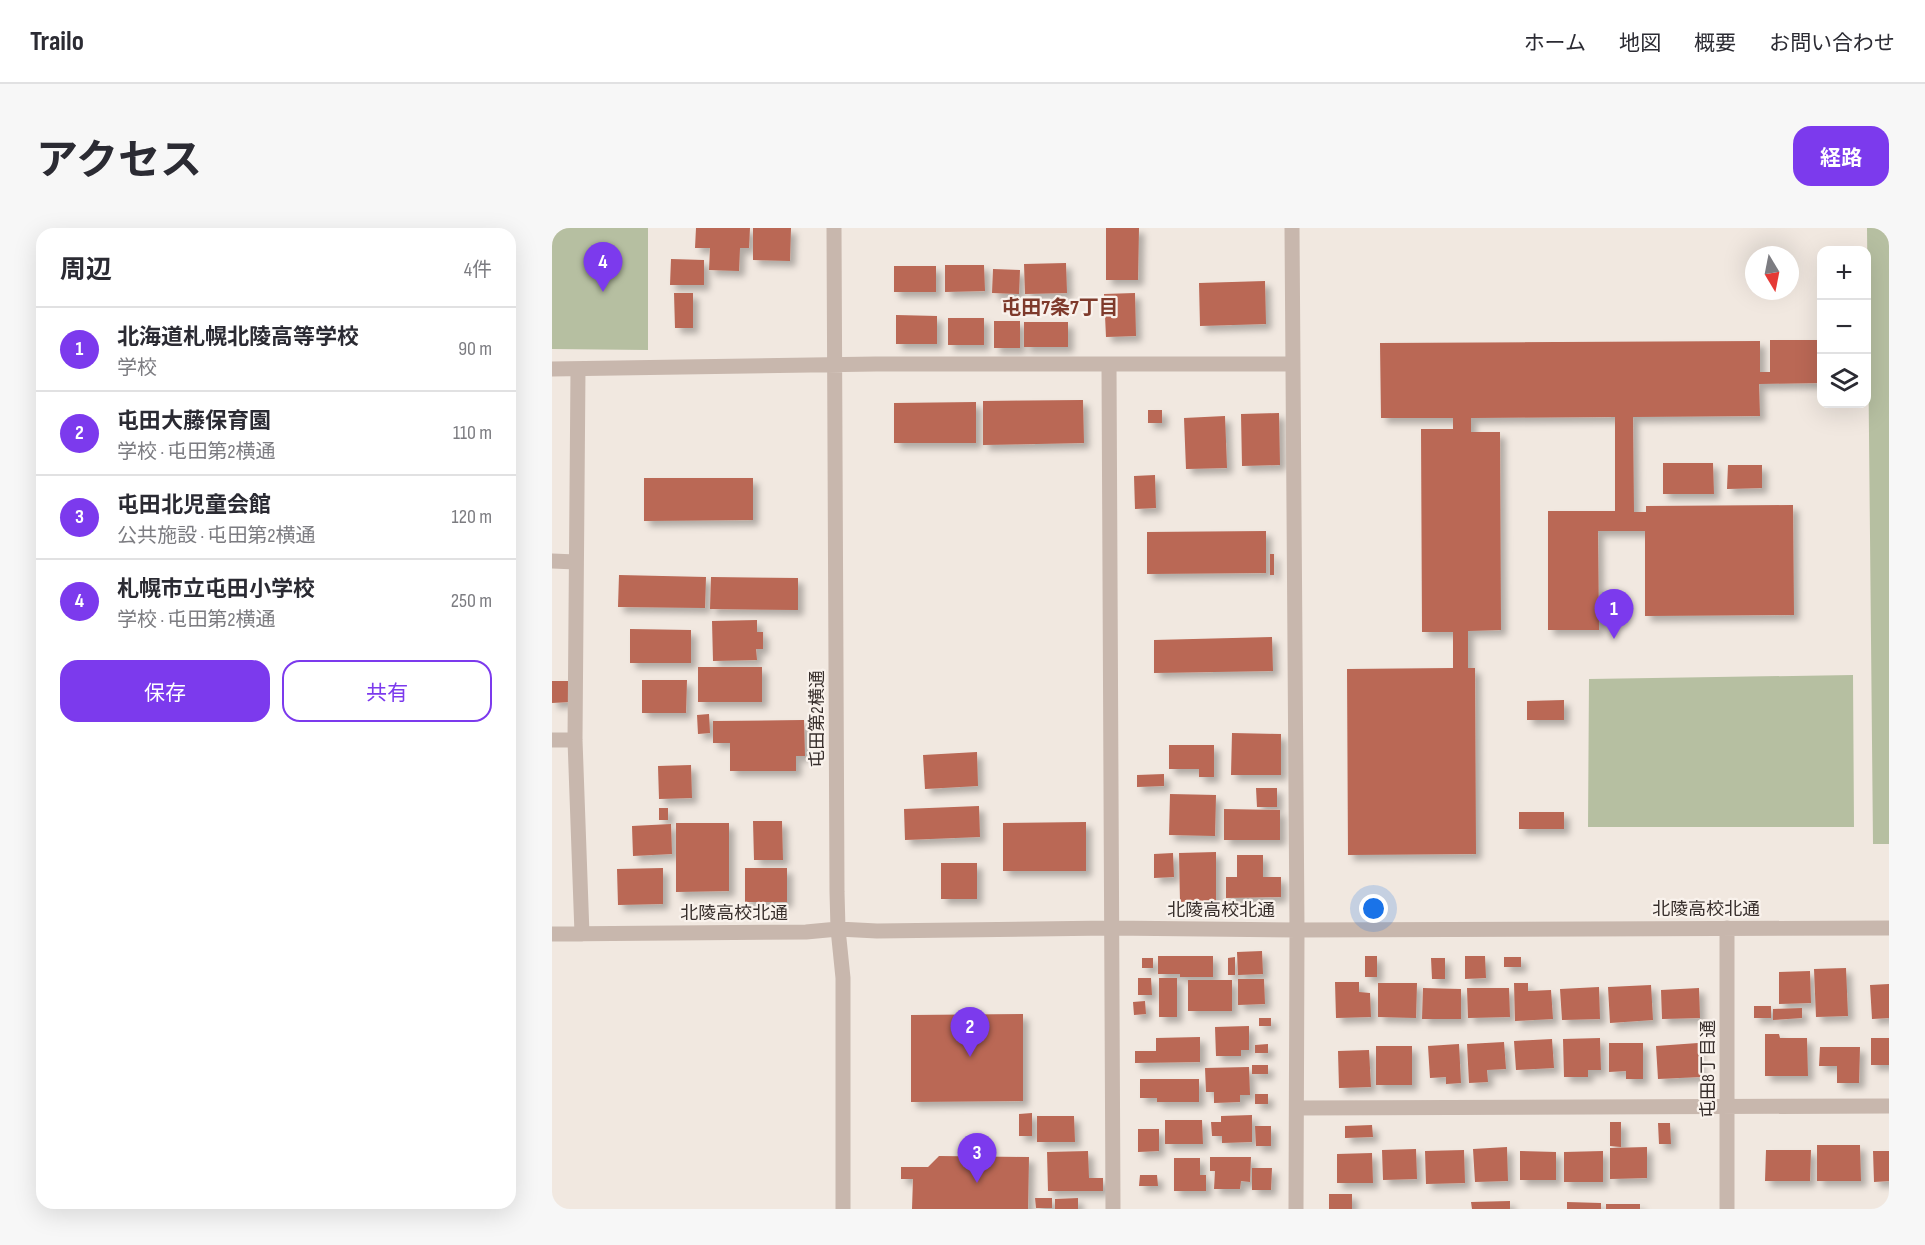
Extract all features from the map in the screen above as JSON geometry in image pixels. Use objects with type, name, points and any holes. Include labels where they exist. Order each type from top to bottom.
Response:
[{"type":"street","name":"屯田第2横通","points":[[834,228],[838,929],[843,978],[843,1209]]},
{"type":"street","points":[[1292,228],[1298,930],[1296,1209]]},
{"type":"street","points":[[552,369],[835,365],[1292,364]]},
{"type":"street","points":[[1109,365],[1113,1209]]},
{"type":"street","points":[[578,369],[575,740],[582,934]]},
{"type":"street","points":[[552,561],[576,562]]},
{"type":"street","points":[[552,740],[575,740]]},
{"type":"street","name":"北陵高校北通","points":[[552,934],[806,932],[838,929],[877,931],[1110,928],[1298,930],[1889,928]]},
{"type":"street","name":"屯田8丁目通","points":[[1727,928],[1727,1209]]},
{"type":"street","points":[[1297,1108],[1889,1106]]},
{"type":"green space","points":[[552,228],[648,228],[648,350],[552,349]]},
{"type":"green space","points":[[1867,228],[1889,228],[1889,844],[1873,844],[1869,408],[1871,408],[1871,246],[1867,246]]},
{"type":"green space","points":[[1853,675],[1854,827],[1588,827],[1589,679]]},
{"type":"building","points":[[696,228],[750,228],[749,248],[740,248],[739,271],[709,270],[710,248],[695,248]]},
{"type":"building","points":[[753,228],[791,228],[790,261],[753,260]]},
{"type":"building","points":[[1106,228],[1139,228],[1138,280],[1106,280]]},
{"type":"building","points":[[671,259],[704,260],[704,285],[670,285]]},
{"type":"building","points":[[1066,263],[1067,293],[1025,294],[1024,264]]},
{"type":"building","points":[[945,265],[984,265],[985,291],[945,292]]},
{"type":"building","points":[[894,266],[936,266],[936,292],[894,292]]},
{"type":"building","points":[[993,269],[1020,270],[1019,294],[992,293]]},
{"type":"building","points":[[1265,281],[1266,324],[1200,326],[1199,283]]},
{"type":"building","points":[[674,293],[693,293],[693,328],[675,328]]},
{"type":"building","points":[[1135,293],[1136,336],[1106,337],[1104,294]]},
{"type":"building","points":[[896,315],[937,316],[937,344],[896,344]]},
{"type":"building","points":[[948,318],[984,318],[984,345],[948,345]]},
{"type":"building","points":[[994,321],[1020,321],[1020,348],[994,348]]},
{"type":"building","points":[[1024,322],[1068,322],[1068,347],[1024,347]]},
{"type":"building","points":[[1770,340],[1817,340],[1817,383],[1759,384],[1760,416],[1633,417],[1634,512],[1646,512],[1646,506],[1793,505],[1794,615],[1645,616],[1645,531],[1598,531],[1599,630],[1548,630],[1548,511],[1615,511],[1615,417],[1471,418],[1471,432],[1500,432],[1501,630],[1468,631],[1468,668],[1475,668],[1476,854],[1348,855],[1347,669],[1453,668],[1453,632],[1422,632],[1421,429],[1453,429],[1453,418],[1381,418],[1380,343],[1760,341],[1760,372],[1770,372]]},
{"type":"building","points":[[1083,400],[1084,443],[983,445],[983,401]]},
{"type":"building","points":[[976,402],[976,443],[894,443],[894,403]]},
{"type":"building","points":[[1148,410],[1162,410],[1162,423],[1148,423]]},
{"type":"building","points":[[1279,413],[1280,465],[1242,466],[1241,414]]},
{"type":"building","points":[[1225,416],[1227,468],[1186,469],[1184,418]]},
{"type":"building","points":[[1663,463],[1713,463],[1714,494],[1663,494]]},
{"type":"building","points":[[1728,465],[1762,465],[1762,488],[1727,489]]},
{"type":"building","points":[[1155,475],[1156,508],[1135,509],[1134,476]]},
{"type":"building","points":[[644,478],[753,478],[753,520],[644,521]]},
{"type":"building","points":[[1266,531],[1266,573],[1147,574],[1147,532]]},
{"type":"building","points":[[1270,554],[1274,554],[1274,575],[1270,575]]},
{"type":"building","points":[[619,575],[706,577],[705,608],[618,607]]},
{"type":"building","points":[[711,577],[798,578],[798,610],[710,609]]},
{"type":"building","points":[[757,620],[757,632],[763,632],[763,649],[756,649],[757,660],[713,661],[712,621]]},
{"type":"building","points":[[630,629],[691,630],[691,663],[630,663]]},
{"type":"building","points":[[1272,637],[1273,671],[1154,673],[1154,640]]},
{"type":"building","points":[[698,667],[762,667],[762,702],[698,702]]},
{"type":"building","points":[[642,680],[687,680],[686,713],[642,713]]},
{"type":"building","points":[[552,681],[568,681],[569,702],[552,703]]},
{"type":"building","points":[[1564,700],[1564,720],[1527,720],[1527,701]]},
{"type":"building","points":[[709,714],[710,733],[698,734],[697,715]]},
{"type":"building","points":[[804,720],[805,756],[796,756],[796,771],[730,771],[730,743],[713,743],[713,721]]},
{"type":"building","points":[[1232,733],[1281,734],[1281,775],[1231,775]]},
{"type":"building","points":[[1169,745],[1214,745],[1214,777],[1199,777],[1199,769],[1169,769]]},
{"type":"building","points":[[977,752],[978,786],[925,789],[923,755]]},
{"type":"building","points":[[691,765],[692,798],[659,799],[658,766]]},
{"type":"building","points":[[1164,774],[1164,786],[1137,787],[1137,775]]},
{"type":"building","points":[[1256,788],[1277,788],[1277,807],[1257,807]]},
{"type":"building","points":[[1170,794],[1216,795],[1215,836],[1169,835]]},
{"type":"building","points":[[979,806],[980,837],[905,840],[904,809]]},
{"type":"building","points":[[659,808],[668,808],[668,820],[659,820]]},
{"type":"building","points":[[1224,809],[1280,810],[1280,840],[1224,840]]},
{"type":"building","points":[[1519,812],[1564,812],[1564,829],[1519,829]]},
{"type":"building","points":[[753,821],[782,821],[783,860],[754,860]]},
{"type":"building","points":[[1086,822],[1086,871],[1003,871],[1003,823]]},
{"type":"building","points":[[676,823],[729,823],[729,891],[676,892]]},
{"type":"building","points":[[671,824],[672,854],[633,856],[632,826]]},
{"type":"building","points":[[1216,852],[1216,901],[1180,902],[1179,853]]},
{"type":"building","points":[[1173,853],[1174,877],[1154,878],[1154,854]]},
{"type":"building","points":[[1237,855],[1263,855],[1263,877],[1281,877],[1281,897],[1226,898],[1226,877],[1237,877]]},
{"type":"building","points":[[941,863],[977,863],[977,899],[941,899]]},
{"type":"building","points":[[663,868],[663,904],[618,905],[617,869]]},
{"type":"building","points":[[745,868],[787,868],[787,902],[745,902]]},
{"type":"building","points":[[1262,951],[1263,974],[1238,975],[1237,952]]},
{"type":"building","points":[[1158,956],[1213,956],[1213,977],[1158,974]]},
{"type":"building","points":[[1365,956],[1377,956],[1377,977],[1365,977]]},
{"type":"building","points":[[1465,956],[1485,956],[1486,978],[1465,979]]},
{"type":"building","points":[[1235,957],[1235,975],[1228,975],[1228,958]]},
{"type":"building","points":[[1504,957],[1521,957],[1521,967],[1504,967]]},
{"type":"building","points":[[1142,958],[1153,958],[1153,968],[1142,968]]},
{"type":"building","points":[[1431,958],[1445,958],[1445,979],[1432,979]]},
{"type":"building","points":[[1846,968],[1848,1016],[1816,1017],[1814,969]]},
{"type":"building","points":[[1810,971],[1811,1003],[1779,1004],[1779,972]]},
{"type":"building","points":[[1138,978],[1151,978],[1152,995],[1138,995]]},
{"type":"building","points":[[1159,978],[1177,978],[1177,1017],[1159,1017]]},
{"type":"building","points":[[1238,979],[1264,979],[1265,1004],[1238,1005]]},
{"type":"building","points":[[1188,980],[1232,980],[1232,1011],[1188,1011]]},
{"type":"building","points":[[1335,982],[1359,982],[1359,992],[1370,993],[1371,1017],[1336,1018]]},
{"type":"building","points":[[1378,983],[1417,983],[1416,1018],[1378,1017]]},
{"type":"building","points":[[1514,983],[1528,983],[1528,991],[1551,990],[1553,1019],[1515,1021]]},
{"type":"building","points":[[1889,984],[1889,1018],[1872,1019],[1870,985]]},
{"type":"building","points":[[1651,985],[1653,1020],[1610,1023],[1608,987]]},
{"type":"building","points":[[1599,987],[1600,1019],[1562,1020],[1560,989]]},
{"type":"building","points":[[1423,988],[1461,989],[1461,1019],[1422,1019]]},
{"type":"building","points":[[1467,988],[1509,988],[1510,1017],[1468,1018]]},
{"type":"building","points":[[1699,988],[1700,1018],[1662,1019],[1661,990]]},
{"type":"building","points":[[1145,1001],[1146,1014],[1134,1015],[1133,1002]]},
{"type":"building","points":[[1754,1006],[1771,1006],[1771,1018],[1754,1018]]},
{"type":"building","points":[[1802,1008],[1802,1018],[1773,1020],[1773,1009]]},
{"type":"building","points":[[1023,1014],[1023,1101],[911,1102],[911,1015]]},
{"type":"building","points":[[1259,1018],[1271,1018],[1271,1026],[1259,1026]]},
{"type":"building","points":[[1249,1026],[1249,1050],[1241,1050],[1241,1056],[1216,1056],[1215,1027]]},
{"type":"building","points":[[1765,1034],[1779,1034],[1780,1038],[1807,1038],[1808,1076],[1765,1076]]},
{"type":"building","points":[[1200,1037],[1200,1062],[1135,1063],[1135,1051],[1156,1051],[1156,1038]]},
{"type":"building","points":[[1600,1038],[1601,1070],[1588,1070],[1588,1077],[1564,1077],[1563,1039]]},
{"type":"building","points":[[1871,1038],[1889,1038],[1889,1065],[1871,1065]]},
{"type":"building","points":[[1552,1039],[1554,1068],[1516,1070],[1514,1041]]},
{"type":"building","points":[[1504,1042],[1506,1069],[1487,1070],[1488,1082],[1469,1083],[1467,1044]]},
{"type":"building","points":[[1609,1043],[1643,1043],[1643,1079],[1626,1079],[1626,1071],[1609,1072]]},
{"type":"building","points":[[1698,1043],[1700,1077],[1658,1079],[1656,1046]]},
{"type":"building","points":[[1268,1044],[1268,1053],[1255,1053],[1255,1045]]},
{"type":"building","points":[[1459,1044],[1461,1083],[1446,1084],[1446,1077],[1430,1078],[1428,1046]]},
{"type":"building","points":[[1376,1046],[1412,1046],[1412,1085],[1376,1085]]},
{"type":"building","points":[[1820,1047],[1860,1047],[1859,1083],[1837,1083],[1837,1066],[1819,1066]]},
{"type":"building","points":[[1369,1050],[1371,1087],[1339,1088],[1338,1051]]},
{"type":"building","points":[[1252,1065],[1268,1065],[1268,1074],[1252,1074]]},
{"type":"building","points":[[1249,1067],[1250,1095],[1240,1095],[1240,1102],[1214,1103],[1214,1092],[1206,1092],[1205,1068]]},
{"type":"building","points":[[1140,1079],[1199,1079],[1199,1102],[1157,1102],[1157,1098],[1140,1098]]},
{"type":"building","points":[[1255,1094],[1268,1094],[1268,1104],[1255,1104]]},
{"type":"building","points":[[1032,1113],[1032,1136],[1019,1136],[1019,1114]]},
{"type":"building","points":[[1252,1115],[1252,1142],[1222,1143],[1222,1136],[1212,1136],[1211,1122],[1221,1122],[1221,1116]]},
{"type":"building","points":[[1037,1116],[1074,1116],[1075,1142],[1037,1142]]},
{"type":"building","points":[[1165,1120],[1202,1120],[1203,1144],[1165,1144]]},
{"type":"building","points":[[1610,1122],[1621,1122],[1621,1147],[1610,1146]]},
{"type":"building","points":[[1658,1123],[1670,1123],[1671,1144],[1659,1144]]},
{"type":"building","points":[[1372,1125],[1373,1137],[1345,1138],[1345,1126]]},
{"type":"building","points":[[1255,1126],[1271,1126],[1271,1146],[1256,1146]]},
{"type":"building","points":[[1138,1129],[1159,1129],[1159,1151],[1138,1152]]},
{"type":"building","points":[[1817,1145],[1860,1145],[1861,1181],[1817,1181]]},
{"type":"building","points":[[1507,1147],[1508,1181],[1475,1182],[1473,1149]]},
{"type":"building","points":[[1647,1147],[1647,1178],[1610,1179],[1610,1148]]},
{"type":"building","points":[[1416,1149],[1417,1179],[1383,1180],[1382,1150]]},
{"type":"building","points":[[1464,1150],[1465,1183],[1426,1184],[1425,1151]]},
{"type":"building","points":[[1766,1150],[1811,1150],[1810,1181],[1765,1181]]},
{"type":"building","points":[[1088,1151],[1089,1178],[1103,1178],[1103,1191],[1048,1191],[1047,1152]]},
{"type":"building","points":[[1520,1151],[1556,1152],[1556,1180],[1520,1180]]},
{"type":"building","points":[[1603,1151],[1603,1182],[1564,1182],[1564,1152]]},
{"type":"building","points":[[1873,1151],[1889,1151],[1889,1181],[1874,1182]]},
{"type":"building","points":[[1372,1153],[1373,1183],[1337,1183],[1337,1154]]},
{"type":"building","points":[[939,1156],[1029,1157],[1028,1209],[912,1209],[913,1179],[901,1179],[901,1167],[928,1167]]},
{"type":"building","points":[[1210,1157],[1251,1157],[1250,1182],[1241,1181],[1240,1189],[1214,1189],[1215,1171],[1210,1171]]},
{"type":"building","points":[[1174,1158],[1200,1158],[1200,1175],[1206,1175],[1206,1191],[1174,1191]]},
{"type":"building","points":[[1252,1168],[1272,1168],[1271,1190],[1252,1190]]},
{"type":"building","points":[[1140,1175],[1157,1175],[1158,1186],[1139,1186]]},
{"type":"building","points":[[1329,1194],[1352,1194],[1352,1209],[1329,1209]]},
{"type":"building","points":[[1035,1198],[1052,1198],[1052,1208],[1036,1208]]},
{"type":"building","points":[[1078,1198],[1078,1209],[1055,1209],[1055,1199]]},
{"type":"building","points":[[1510,1201],[1510,1209],[1472,1209],[1471,1202]]},
{"type":"building","points":[[1567,1202],[1601,1203],[1601,1209],[1567,1209]]},
{"type":"building","points":[[1606,1204],[1640,1204],[1640,1209],[1606,1209]]},
{"type":"place","name":"札幌市立屯田小学校","points":[[603,292]]},
{"type":"place","name":"北海道札幌北陵高等学校","points":[[1614,639]]},
{"type":"place","name":"屯田大藤保育園","points":[[970,1057]]},
{"type":"place","name":"屯田北児童会館","points":[[977,1183]]},
{"type":"district","name":"屯田7条7丁目","points":[[1060,308]]}]
